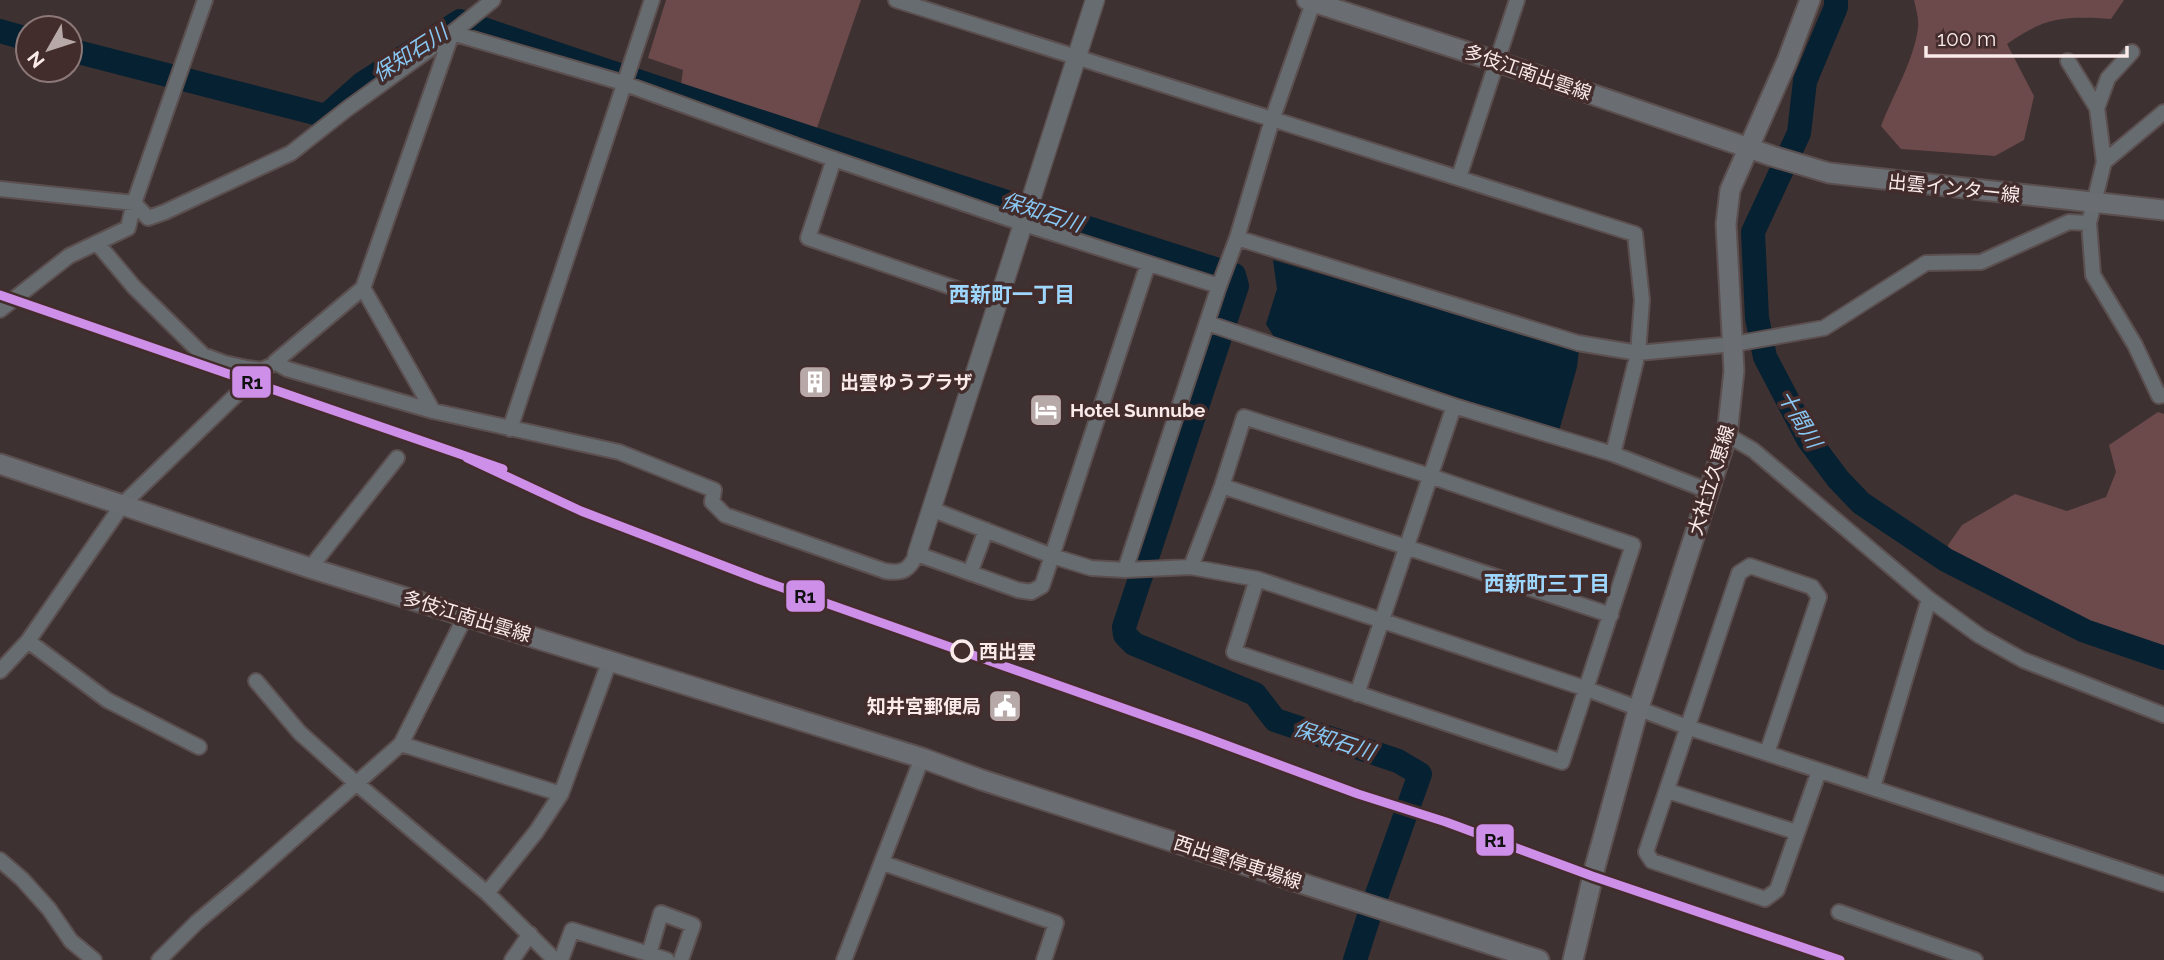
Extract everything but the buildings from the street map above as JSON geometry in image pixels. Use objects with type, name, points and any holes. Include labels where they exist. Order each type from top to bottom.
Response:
[{"type":"main road","name":"大社立久恵線","points":[[1573,960],[1595,867],[1638,710],[1727,435],[1732,401],[1734,344],[1726,224],[1730,190],[1787,61],[1810,0]]},
{"type":"main road","name":"多伎江南出雲線","points":[[1312,1],[1748,147]]},
{"type":"main road","name":"出雲インター線","points":[[1748,147],[1829,173],[2164,210]]},
{"type":"main road","name":"多伎江南出雲線","points":[[0,464],[310,568],[929,761]]},
{"type":"main road","name":"西出雲停車場線","points":[[929,761],[1490,952],[1539,960]]},
{"type":"street","points":[[0,310],[69,256],[128,228],[205,0]]},
{"type":"street","points":[[0,190],[134,204],[148,218],[291,153],[493,0]]},
{"type":"street","points":[[510,429],[652,0]]},
{"type":"street","points":[[896,0],[1635,234],[1642,300],[1638,353],[1612,454]]},
{"type":"street","points":[[275,362],[287,369],[433,411],[620,453],[714,490],[712,502],[724,515],[885,571],[900,573],[911,567],[917,554],[1095,0]]},
{"type":"street","points":[[1459,177],[1517,0]]},
{"type":"street","points":[[1125,570],[1237,239],[1272,120],[1312,1]]},
{"type":"street","points":[[452,33],[625,84],[834,159],[1219,286]]},
{"type":"street","points":[[0,671],[28,641],[123,504],[262,370],[363,288],[452,33]]},
{"type":"street","points":[[2097,108],[2108,78],[2132,52]]},
{"type":"street","points":[[2068,61],[2097,108],[2104,162],[2089,223],[2093,275],[2135,345],[2159,396],[2164,395]]},
{"type":"street","points":[[2104,162],[2164,112]]},
{"type":"street","points":[[834,159],[808,237],[998,303]]},
{"type":"street","points":[[1237,239],[1578,343],[1638,353],[1734,344],[1824,328],[1926,263],[1981,262],[2069,222],[2089,223]]},
{"type":"street","points":[[97,243],[134,287],[203,355],[224,363],[262,370]]},
{"type":"street","points":[[917,554],[1018,590],[1031,592],[1042,586],[1148,264]]},
{"type":"street","points":[[363,288],[433,411]]},
{"type":"street","points":[[1207,323],[1454,406],[1612,454],[1709,491]]},
{"type":"street","points":[[1357,694],[1454,406]]},
{"type":"street","points":[[1191,567],[1222,486],[1244,417],[1633,545],[1562,762],[1234,652],[1257,579]]},
{"type":"street","points":[[1727,435],[1753,450],[1929,599],[1980,636],[2023,660],[2164,715]]},
{"type":"street","points":[[310,568],[397,458]]},
{"type":"street","points":[[1222,486],[1611,615]]},
{"type":"street","points":[[931,509],[1091,568],[1125,570],[1191,567],[1257,579],[1382,619],[1687,727],[2164,884]]},
{"type":"street","points":[[970,573],[986,530]]},
{"type":"street","points":[[1767,753],[1819,597],[1812,587],[1750,566],[1740,573],[1646,852],[1652,861],[1765,899],[1777,890],[1819,771]]},
{"type":"street","points":[[1873,787],[1929,599]]},
{"type":"street","points":[[159,960],[197,922],[401,744],[466,615]]},
{"type":"street","points":[[28,641],[107,699],[199,747]]},
{"type":"street","points":[[487,893],[536,832],[561,794],[610,660]]},
{"type":"street","points":[[256,681],[300,733],[487,893],[555,960]]},
{"type":"street","points":[[401,744],[561,794]]},
{"type":"street","points":[[844,960],[883,863],[929,761]]},
{"type":"street","points":[[1668,791],[1796,832]]},
{"type":"street","points":[[0,860],[22,878],[49,909],[71,941],[94,960]]},
{"type":"street","points":[[883,863],[1056,923],[1044,960]]},
{"type":"street","points":[[1839,912],[1975,960]]},
{"type":"street","points":[[649,954],[661,913],[694,925],[681,960]]},
{"type":"street","points":[[561,960],[572,930],[667,960]]},
{"type":"street","points":[[512,960],[530,934]]},
{"type":"shaded area","points":[[666,0],[861,0],[817,128],[681,84],[683,70],[648,58]]},
{"type":"shaded area","points":[[1914,0],[2124,0],[2111,19],[2056,20],[2033,28],[2007,44],[2034,96],[2024,140],[1995,156],[1901,149],[1881,126],[1916,40],[1918,21]]},
{"type":"shaded area","points":[[2158,412],[2164,414],[2164,669],[2075,637],[1952,571],[1948,545],[1962,525],[2015,494],[2067,511],[2106,497],[2116,472],[2109,445]]},
{"type":"water","points":[[1273,260],[1579,350],[1577,367],[1559,431],[1274,337],[1266,324],[1277,289]]},
{"type":"waterway","name":"十間川","points":[[1836,0],[1836,7],[1805,81],[1799,133],[1753,232],[1757,318],[1765,357],[1808,439],[1838,479],[1861,503],[1946,560],[2085,631],[2164,658]]},
{"type":"waterway","name":"保知石川","points":[[84,54],[326,116],[363,83],[460,21],[1234,275],[1237,286],[1124,627],[1125,635],[1134,644],[1255,694],[1275,720],[1398,761],[1420,774],[1376,897]]},
{"type":"waterway","name":"保知石川","points":[[0,31],[14,35]]},
{"type":"waterway","name":"保知石川","points":[[1355,960],[1370,913]]},
{"type":"transit line","name":"R1","points":[[0,295],[503,469]]},
{"type":"transit line","name":"R1","points":[[467,458],[581,511],[758,579],[1358,794],[1446,822],[1592,876],[1840,960]]},
{"type":"place","name":"出雲ゆうプラザ","points":[[815,382]]},
{"type":"place","name":"Hotel Sunnube","points":[[1046,410]]},
{"type":"place","name":"西出雲","points":[[962,651]]},
{"type":"place","name":"知井宮郵便局","points":[[1005,706]]},
{"type":"district","name":"西新町一丁目","points":[[1012,294]]},
{"type":"district","name":"西新町三丁目","points":[[1547,583]]}]
